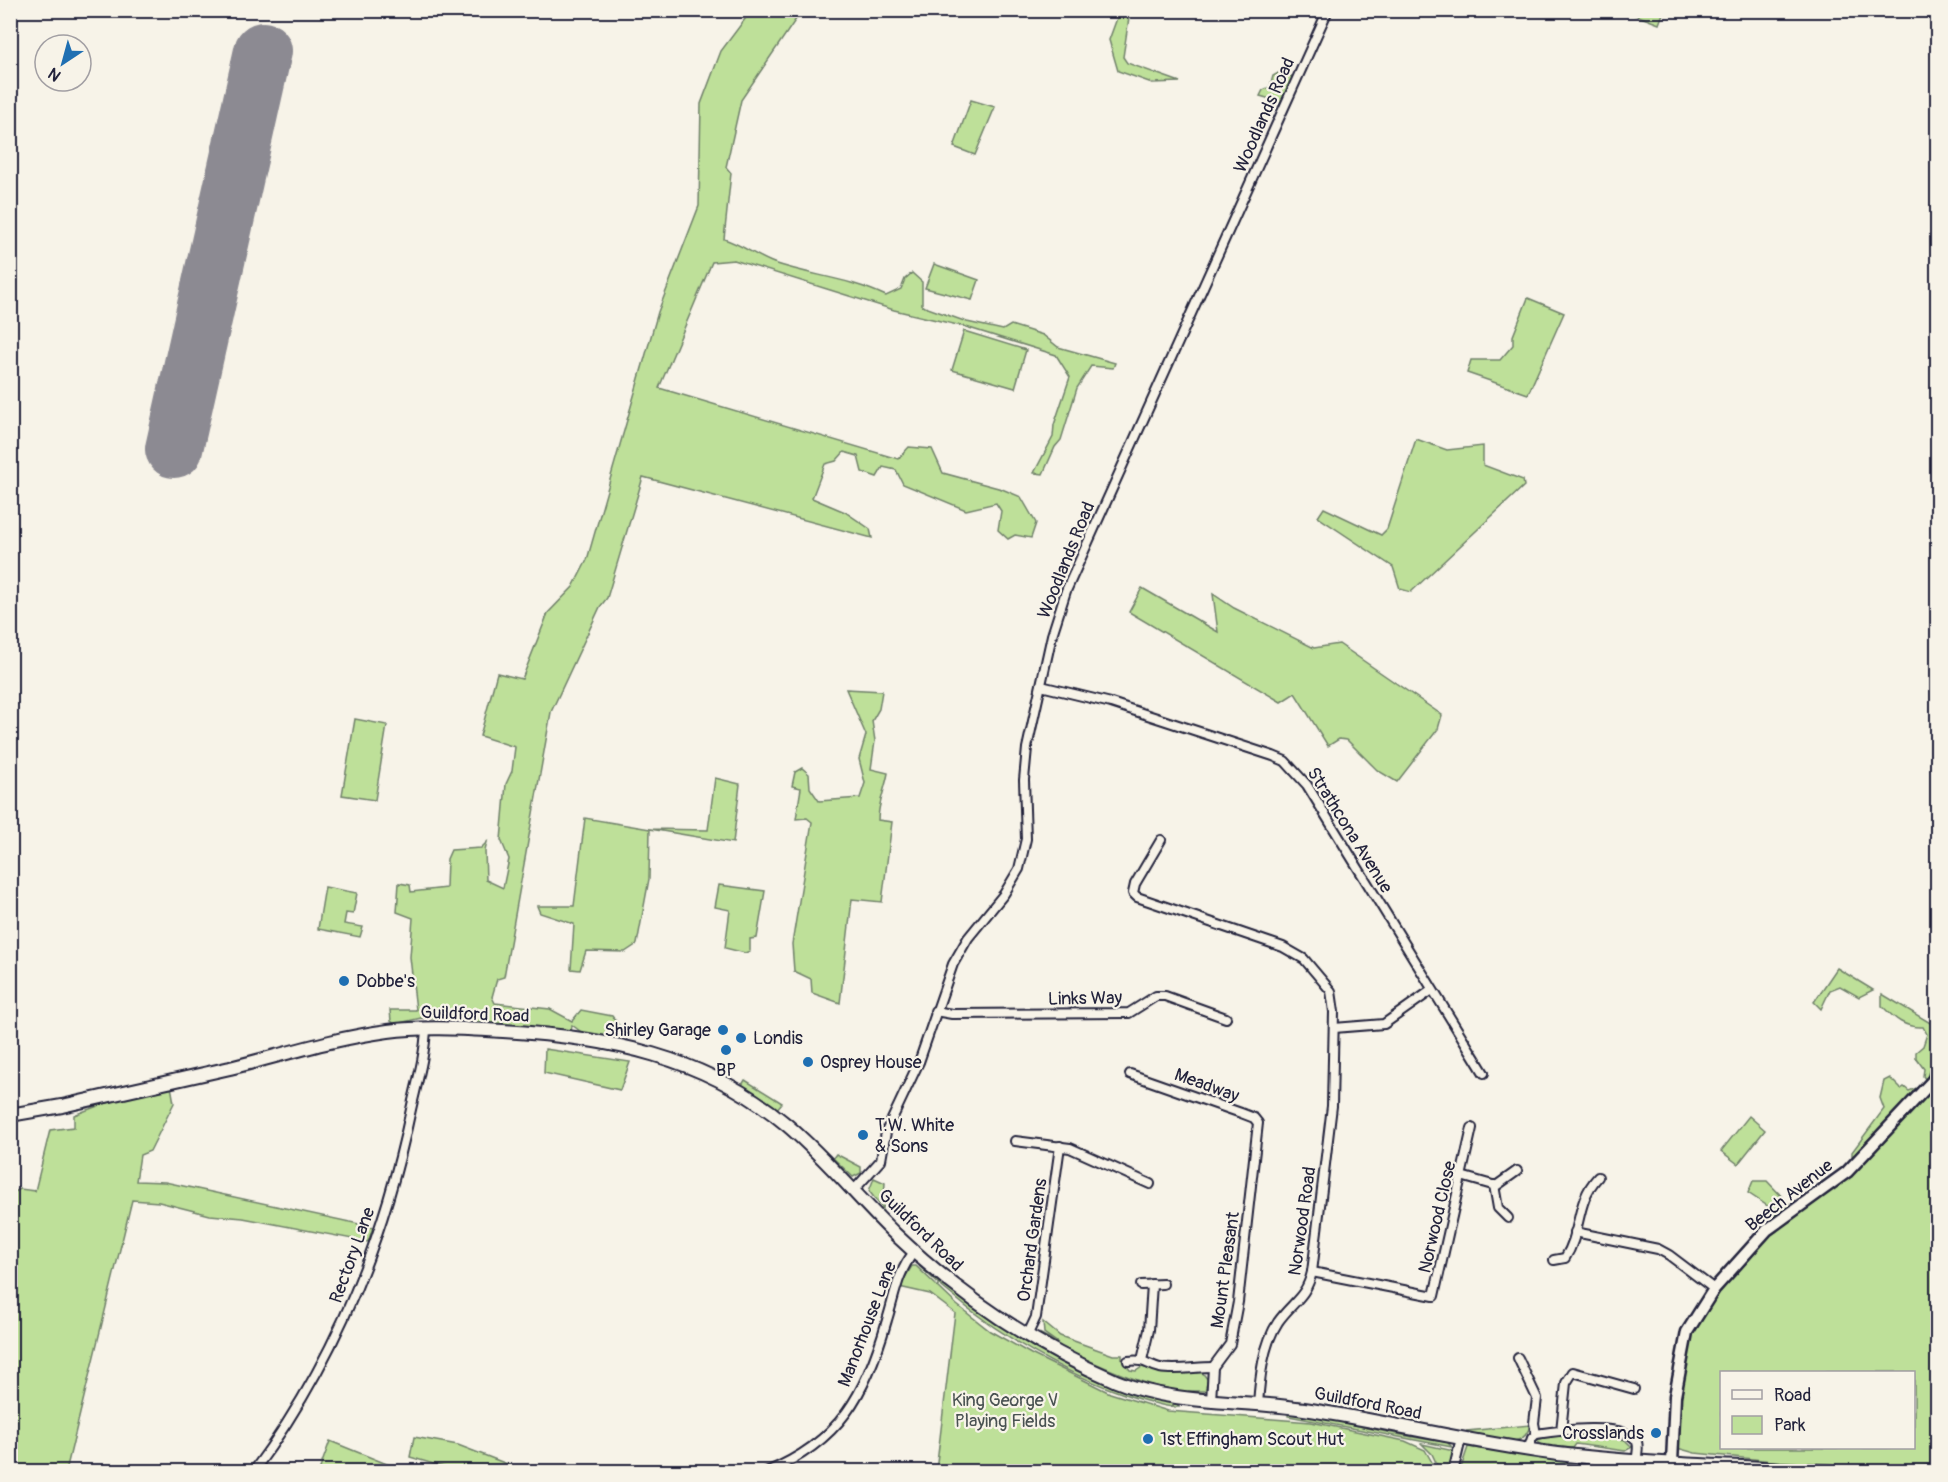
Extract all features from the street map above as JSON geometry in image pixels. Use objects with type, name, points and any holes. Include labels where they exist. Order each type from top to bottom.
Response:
[{"type":"main road","name":"Guildford Road","points":[[10,1115],[62,1106],[362,1036],[426,1028],[527,1032],[628,1046],[677,1061],[712,1076],[760,1104],[803,1139],[914,1252],[986,1311],[1027,1336],[1085,1366],[1140,1390],[1164,1396],[1310,1409],[1461,1439],[1636,1461],[1652,1467],[1832,1471]]},
{"type":"street","name":"Woodlands Road","points":[[854,1190],[881,1160],[886,1132],[919,1062],[935,1011],[960,951],[1005,894],[1021,862],[1026,839],[1025,766],[1052,635],[1066,591],[1328,10]]},
{"type":"street","name":"Strathcona Avenue","points":[[1041,686],[1111,703],[1285,760],[1306,785],[1484,1073]]},
{"type":"street","name":"Norwood Road","points":[[1161,840],[1135,884],[1133,893],[1144,901],[1297,954],[1317,972],[1331,992],[1334,1028],[1332,1106],[1312,1272],[1306,1291],[1281,1319],[1270,1338],[1258,1404]]},
{"type":"street","points":[[1334,1028],[1384,1024],[1432,990]]},
{"type":"street","name":"Links Way","points":[[935,1011],[952,1014],[1129,1013],[1156,996],[1166,996],[1226,1018]]},
{"type":"street","name":"Rectory Lane","points":[[253,1472],[334,1341],[360,1282],[398,1172],[426,1028]]},
{"type":"street","points":[[1935,1076],[1938,1062]]},
{"type":"street","name":"Meadway","points":[[1130,1074],[1254,1118],[1258,1124],[1257,1138]]},
{"type":"street","name":"Beech Avenue","points":[[1668,1466],[1675,1396],[1687,1332],[1714,1289],[1767,1230],[1847,1172],[1935,1076]]},
{"type":"street","name":"Norwood Close","points":[[1312,1272],[1434,1296],[1472,1128]]},
{"type":"street","name":"Mount Pleasant","points":[[1212,1367],[1228,1350],[1234,1322],[1257,1138]]},
{"type":"street","points":[[1015,1141],[1060,1146],[1082,1152],[1150,1185]]},
{"type":"street","name":"Orchard Gardens","points":[[1027,1336],[1036,1317],[1060,1146]]},
{"type":"street","points":[[1461,1176],[1494,1185],[1516,1171]]},
{"type":"street","points":[[1554,1260],[1565,1258],[1575,1232],[1582,1201],[1598,1177]]},
{"type":"street","points":[[1494,1185],[1498,1208],[1508,1218]]},
{"type":"street","points":[[1575,1232],[1658,1249],[1714,1289]]},
{"type":"street","name":"Manorhouse Lane","points":[[766,1472],[798,1458],[821,1443],[854,1402],[876,1355],[900,1272],[914,1252]]},
{"type":"street","points":[[1142,1360],[1149,1330],[1152,1284]]},
{"type":"street","points":[[1141,1285],[1163,1284]]},
{"type":"street","points":[[1518,1358],[1537,1398],[1534,1423],[1536,1434]]},
{"type":"street","points":[[1128,1361],[1142,1360],[1158,1367],[1212,1367],[1211,1401]]},
{"type":"street","points":[[1561,1431],[1566,1383],[1573,1372],[1634,1389]]},
{"type":"street","points":[[1528,1449],[1536,1434],[1596,1429],[1628,1436],[1638,1444],[1636,1461]]},
{"type":"street","points":[[1453,1472],[1461,1439]]},
{"type":"green space","points":[[1120,10],[1130,11],[1123,57],[1127,63],[1180,82],[1152,83],[1118,71],[1109,40]]},
{"type":"green space","points":[[751,11],[811,11],[796,19],[741,100],[726,167],[731,173],[724,239],[774,263],[858,285],[886,296],[901,289],[905,279],[912,273],[922,282],[922,306],[967,322],[1003,330],[1011,325],[1043,335],[1058,347],[1115,363],[1113,368],[1091,366],[1077,388],[1061,440],[1055,447],[1043,474],[1034,473],[1053,437],[1054,425],[1070,377],[1056,355],[966,327],[894,310],[734,260],[712,262],[659,388],[898,459],[909,447],[932,449],[943,473],[1002,489],[1021,497],[1036,523],[1031,538],[1015,535],[1008,539],[998,530],[1001,511],[996,503],[966,510],[903,484],[896,470],[883,467],[877,477],[862,472],[858,456],[844,452],[836,461],[825,464],[812,498],[845,512],[870,529],[872,538],[643,477],[607,598],[600,607],[551,712],[504,977],[497,979],[492,997],[495,1003],[550,1009],[572,1021],[581,1010],[612,1016],[620,1027],[619,1035],[615,1039],[584,1034],[572,1025],[571,1032],[470,1021],[456,1009],[441,1019],[421,1018],[395,1024],[391,1021],[390,1010],[416,1010],[410,957],[413,918],[397,912],[399,883],[410,885],[411,892],[446,888],[447,859],[451,850],[481,848],[487,842],[486,880],[503,888],[509,859],[501,840],[506,784],[512,771],[515,747],[480,736],[497,673],[522,679],[548,613],[573,587],[587,560],[658,312],[699,206],[701,104],[721,51]]},
{"type":"green space","points":[[1625,11],[1664,11],[1659,24]]},
{"type":"green space","points":[[1280,72],[1293,77],[1281,102],[1260,96],[1263,90],[1270,87],[1273,76]]},
{"type":"green space","points":[[971,100],[995,107],[975,155],[954,147]]},
{"type":"green space","points":[[934,264],[979,280],[972,300],[925,288]]},
{"type":"green space","points":[[1528,298],[1564,313],[1528,394],[1467,373],[1471,360],[1500,360],[1513,345],[1513,336]]},
{"type":"green space","points":[[964,331],[1026,350],[1015,388],[952,370]]},
{"type":"green space","points":[[1416,439],[1447,450],[1483,446],[1483,465],[1523,480],[1524,486],[1411,592],[1400,589],[1393,567],[1318,517],[1324,508],[1381,535],[1387,529]]},
{"type":"green space","points":[[1142,588],[1218,632],[1213,594],[1234,608],[1314,648],[1339,644],[1442,715],[1438,729],[1397,782],[1377,770],[1347,740],[1339,739],[1328,746],[1295,693],[1281,702],[1129,612]]},
{"type":"green space","points":[[846,689],[882,691],[879,709],[872,721],[875,741],[871,769],[888,773],[878,820],[892,822],[882,902],[852,899],[840,1003],[812,993],[811,979],[794,971],[792,944],[812,822],[807,818],[796,819],[801,788],[792,786],[795,772],[802,768],[809,774],[810,788],[819,801],[860,798],[865,783],[859,759],[866,735]]},
{"type":"green space","points":[[355,719],[387,725],[375,800],[342,795]]},
{"type":"green space","points":[[715,778],[740,784],[733,843],[650,829],[708,830]]},
{"type":"green space","points":[[585,818],[650,829],[649,879],[637,944],[625,952],[586,951],[580,970],[571,969],[574,924],[540,913],[537,906],[574,906]]},
{"type":"green space","points":[[719,885],[765,891],[757,938],[750,939],[750,951],[745,953],[725,948],[730,910],[715,907]]},
{"type":"green space","points":[[325,887],[357,893],[353,914],[346,913],[344,924],[363,927],[360,937],[318,929]]},
{"type":"green space","points":[[1837,968],[1873,990],[1859,997],[1840,986],[1830,990],[1821,1009],[1814,1002]]},
{"type":"green space","points":[[1882,994],[1937,1027],[1937,1048],[1926,1080],[1923,1076],[1924,1069],[1916,1058],[1916,1052],[1923,1046],[1927,1034],[1923,1027],[1906,1024],[1891,1015],[1882,1006]]},
{"type":"green space","points":[[545,1049],[630,1062],[620,1090],[544,1073]]},
{"type":"green space","points":[[1890,1078],[1901,1089],[1904,1087],[1909,1091],[1922,1086],[1854,1157],[1852,1152],[1884,1109],[1880,1098],[1884,1081]]},
{"type":"green space","points":[[1937,1079],[1937,1463],[1903,1470],[1792,1463],[1695,1453],[1677,1448],[1682,1372],[1692,1332],[1723,1283],[1751,1252],[1777,1231],[1779,1223],[1813,1201]]},
{"type":"green space","points":[[745,1080],[782,1103],[776,1110],[743,1088]]},
{"type":"green space","points":[[171,1086],[174,1103],[150,1151],[140,1155],[136,1181],[165,1182],[373,1227],[368,1242],[243,1218],[210,1215],[159,1202],[132,1200],[66,1471],[11,1472],[11,1194],[20,1189],[35,1191],[50,1130],[74,1127],[74,1115],[103,1104]]},
{"type":"green space","points":[[1749,1116],[1765,1130],[1738,1164],[1721,1151]]},
{"type":"green space","points":[[836,1154],[861,1167],[861,1173],[853,1177],[833,1158]]},
{"type":"green space","points":[[874,1178],[885,1183],[883,1209],[869,1191]]},
{"type":"green space","points":[[1753,1181],[1767,1181],[1790,1205],[1773,1217],[1769,1207],[1748,1193]]},
{"type":"green space","name":"King George V Playing Fields","points":[[912,1266],[916,1266],[957,1305],[990,1331],[1110,1393],[1168,1411],[1311,1422],[1405,1441],[1425,1450],[1437,1471],[936,1471],[955,1313],[930,1294],[899,1287]]},
{"type":"green space","points":[[919,1266],[1013,1333],[1176,1402],[1179,1407],[1169,1407],[1139,1399],[1079,1376],[1050,1361],[967,1308]]},
{"type":"green space","points":[[1043,1322],[1060,1336],[1113,1355],[1122,1355],[1122,1360],[1130,1370],[1136,1371],[1142,1367],[1163,1373],[1201,1371],[1208,1380],[1205,1391],[1188,1391],[1201,1393],[1196,1396],[1175,1391],[1137,1380],[1100,1365],[1044,1340],[1041,1334],[1058,1343],[1044,1333]]},
{"type":"green space","points":[[1289,1411],[1447,1442],[1452,1447],[1288,1416]]},
{"type":"green space","points":[[1530,1425],[1527,1434],[1521,1439],[1505,1442],[1469,1435],[1467,1431]]},
{"type":"green space","points":[[1594,1433],[1625,1440],[1632,1447],[1625,1451],[1576,1444],[1573,1448],[1544,1446],[1537,1441],[1547,1435]]},
{"type":"green space","points":[[414,1437],[458,1445],[525,1471],[457,1471],[410,1457]]},
{"type":"green space","points":[[330,1441],[404,1471],[319,1471]]},
{"type":"green space","points":[[1422,1444],[1454,1451],[1449,1471],[1440,1471],[1432,1454]]},
{"type":"green space","points":[[1468,1447],[1617,1469],[1616,1472],[1460,1471]]},
{"type":"runway","points":[[174,449],[263,51]]},
{"type":"place","name":"Dobbe's","points":[[344,981]]},
{"type":"place","name":"Shirley Garage","points":[[723,1030]]},
{"type":"place","name":"Londis","points":[[741,1038]]},
{"type":"place","name":"BP","points":[[726,1050]]},
{"type":"place","name":"Osprey House","points":[[808,1062]]},
{"type":"place","name":"T.W. White & Sons","points":[[863,1135]]},
{"type":"place","name":"Crosslands","points":[[1656,1433]]},
{"type":"place","name":"1st Effingham Scout Hut","points":[[1148,1439]]}]
